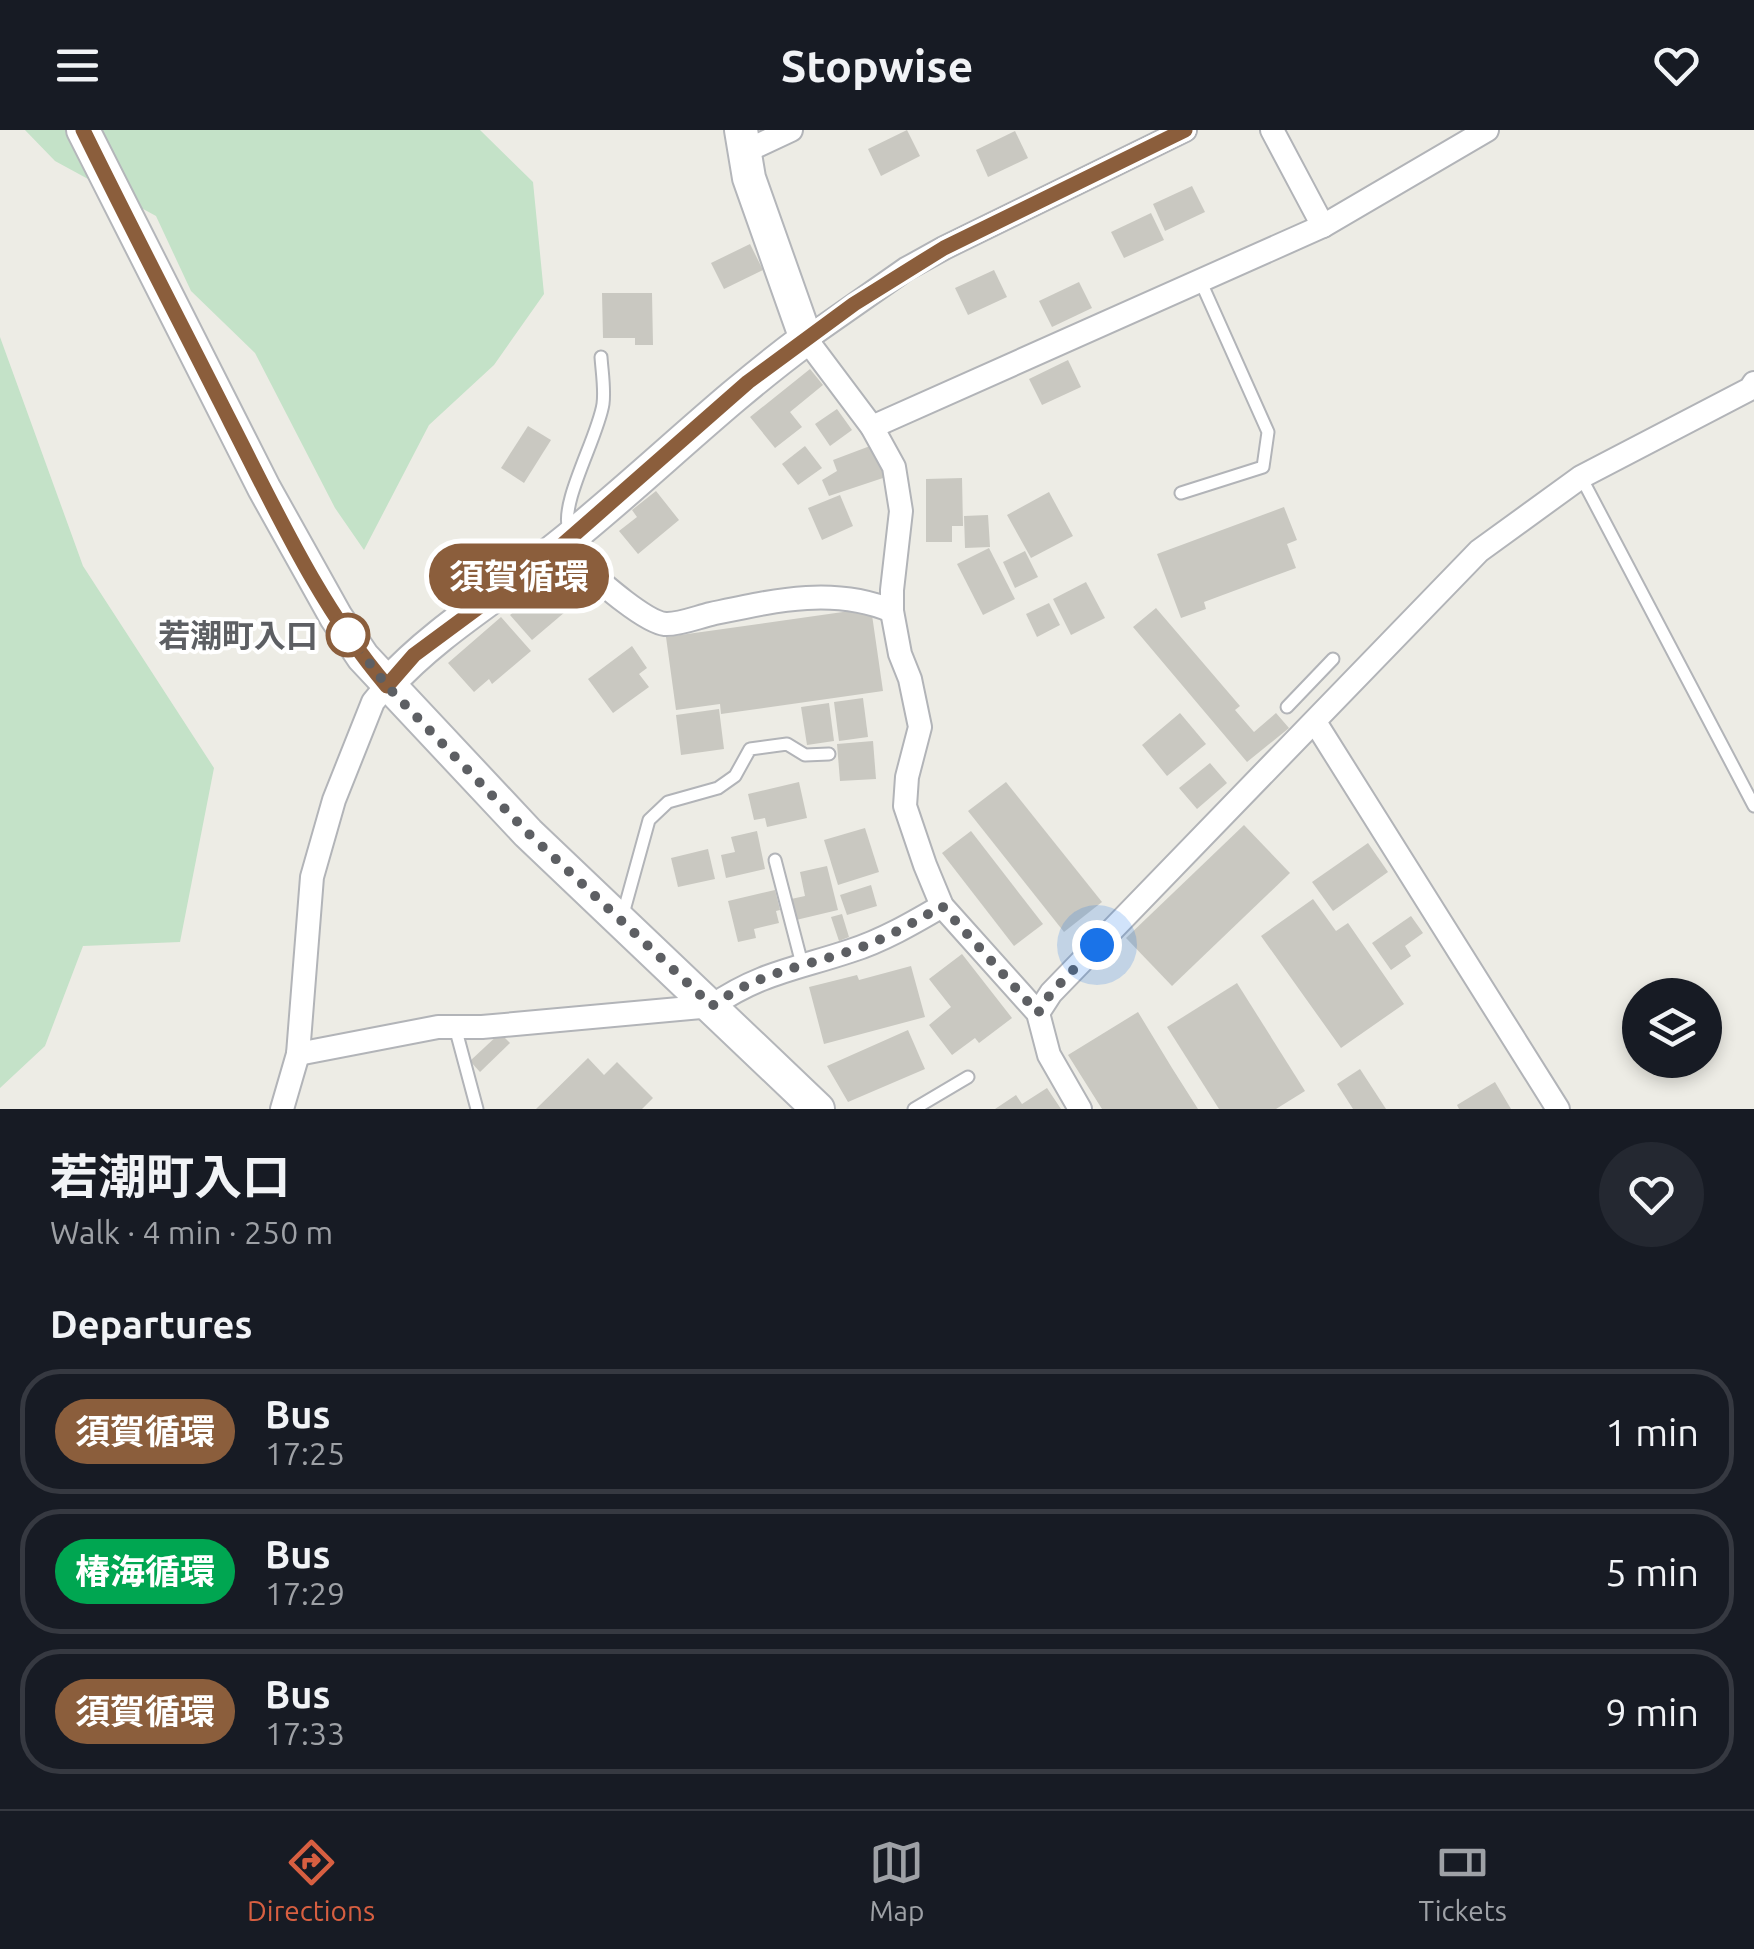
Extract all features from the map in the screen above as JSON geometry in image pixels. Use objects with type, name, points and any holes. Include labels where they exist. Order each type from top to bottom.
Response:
[{"type":"street","points":[[83,130],[264,488],[362,657],[528,833],[818,1109]]},
{"type":"street","points":[[791,130],[743,141],[750,178],[806,339],[872,428],[894,467],[901,511],[892,611],[920,727],[907,777],[905,806],[942,906],[1038,1013],[1049,1055],[1080,1109]]},
{"type":"street","points":[[282,1109],[298,1054],[312,877],[334,800],[372,702],[422,648],[566,542],[748,382],[806,339],[906,269],[944,248],[1185,130]]},
{"type":"street","points":[[1272,130],[1323,226]]},
{"type":"street","points":[[872,428],[1323,226],[1487,130]]},
{"type":"street","points":[[1038,1013],[1051,993],[1479,551],[1581,476],[1750,389],[1754,383]]},
{"type":"street","points":[[566,542],[642,614],[665,624],[798,598],[834,596],[868,601],[892,611]]},
{"type":"street","points":[[1314,722],[1558,1109]]},
{"type":"street","points":[[298,1054],[438,1026],[712,1006],[741,986],[852,950],[942,906]]},
{"type":"lane","points":[[1181,494],[1263,467],[1268,432],[1200,280]]},
{"type":"lane","points":[[566,542],[566,510],[594,440],[603,401],[601,356]]},
{"type":"lane","points":[[1581,476],[1754,806]]},
{"type":"lane","points":[[1288,707],[1334,658]]},
{"type":"lane","points":[[620,923],[649,820],[668,802],[718,788],[736,776],[750,749],[787,744],[805,756],[829,754]]},
{"type":"lane","points":[[775,860],[802,964]]},
{"type":"lane","points":[[455,1026],[477,1109]]},
{"type":"lane","points":[[914,1109],[968,1077]]},
{"type":"green space","points":[[25,130],[480,130],[533,182],[544,294],[494,365],[429,425],[364,550],[335,508],[255,353],[191,291],[156,216],[55,161]]},
{"type":"green space","points":[[0,337],[83,566],[214,768],[180,942],[83,946],[45,1046],[0,1088]]},
{"type":"building","points":[[907,130],[920,156],[881,176],[868,149]]},
{"type":"building","points":[[1015,131],[1028,158],[988,177],[976,150]]},
{"type":"building","points":[[1192,186],[1205,212],[1165,231],[1153,204]]},
{"type":"building","points":[[1151,213],[1164,240],[1124,258],[1111,232]]},
{"type":"building","points":[[750,244],[763,270],[724,289],[711,263]]},
{"type":"building","points":[[994,270],[1007,297],[968,315],[955,288]]},
{"type":"building","points":[[1079,282],[1092,308],[1052,327],[1039,301]]},
{"type":"building","points":[[602,293],[652,293],[653,345],[635,345],[635,338],[603,338]]},
{"type":"building","points":[[1068,360],[1081,387],[1042,405],[1029,379]]},
{"type":"building","points":[[810,369],[823,385],[790,412],[802,427],[775,448],[750,417]]},
{"type":"building","points":[[837,409],[852,430],[830,446],[815,424]]},
{"type":"building","points":[[528,426],[551,440],[524,483],[501,468]]},
{"type":"building","points":[[805,446],[822,468],[798,485],[782,464]]},
{"type":"building","points":[[870,446],[886,477],[829,496],[822,480],[837,471],[833,460]]},
{"type":"building","points":[[962,478],[963,526],[952,526],[952,542],[926,542],[926,479]]},
{"type":"building","points":[[656,491],[679,520],[638,554],[619,531],[637,517],[632,510]]},
{"type":"building","points":[[1049,492],[1073,536],[1031,558],[1007,515]]},
{"type":"building","points":[[840,495],[853,526],[822,540],[808,508]]},
{"type":"building","points":[[1284,507],[1297,540],[1287,544],[1296,568],[1204,602],[1206,609],[1181,618],[1157,554]]},
{"type":"building","points":[[988,515],[990,547],[965,548],[964,516]]},
{"type":"building","points":[[989,548],[1015,599],[983,615],[957,564]]},
{"type":"building","points":[[1025,551],[1038,577],[1015,588],[1003,562]]},
{"type":"building","points":[[564,570],[585,595],[532,640],[510,615]]},
{"type":"building","points":[[1086,582],[1105,618],[1071,635],[1053,599]]},
{"type":"building","points":[[1049,603],[1060,625],[1037,637],[1026,614]]},
{"type":"building","points":[[871,608],[883,691],[721,714],[720,704],[676,710],[666,637]]},
{"type":"building","points":[[1156,608],[1240,706],[1235,710],[1254,732],[1276,713],[1289,728],[1247,762],[1133,627]]},
{"type":"building","points":[[501,617],[531,651],[492,684],[489,679],[474,692],[448,663]]},
{"type":"building","points":[[632,646],[647,668],[639,674],[649,687],[613,713],[588,679]]},
{"type":"building","points":[[863,698],[868,737],[839,741],[834,702]]},
{"type":"building","points":[[829,703],[834,741],[807,745],[801,707]]},
{"type":"building","points":[[719,709],[724,749],[681,755],[676,715]]},
{"type":"building","points":[[1180,713],[1206,744],[1167,776],[1142,745]]},
{"type":"building","points":[[873,741],[876,779],[840,781],[837,744]]},
{"type":"building","points":[[1210,763],[1227,783],[1197,809],[1179,788]]},
{"type":"building","points":[[799,782],[807,818],[767,827],[765,818],[754,820],[748,794]]},
{"type":"building","points":[[1006,782],[1102,902],[1064,932],[968,811]]},
{"type":"building","points":[[1244,825],[1290,873],[1172,986],[1126,938]]},
{"type":"building","points":[[865,828],[879,872],[838,885],[824,840]]},
{"type":"building","points":[[757,831],[765,869],[726,878],[721,855],[735,852],[731,837]]},
{"type":"building","points":[[971,831],[1043,924],[1014,946],[942,853]]},
{"type":"building","points":[[1368,843],[1388,872],[1333,911],[1312,882]]},
{"type":"building","points":[[708,849],[715,879],[678,887],[671,858]]},
{"type":"building","points":[[827,866],[838,910],[796,920],[791,899],[805,896],[800,872]]},
{"type":"building","points":[[871,885],[877,906],[847,915],[840,895]]},
{"type":"building","points":[[775,890],[779,923],[754,929],[756,938],[738,942],[728,901]]},
{"type":"building","points":[[1313,899],[1336,931],[1348,923],[1404,1004],[1341,1048],[1261,936]]},
{"type":"building","points":[[842,914],[849,937],[839,941],[831,917]]},
{"type":"building","points":[[1411,916],[1423,933],[1405,946],[1411,956],[1391,970],[1372,943]]},
{"type":"building","points":[[962,954],[1012,1018],[979,1043],[975,1038],[952,1055],[929,1025],[951,1007],[929,979]]},
{"type":"building","points":[[911,966],[925,1017],[824,1044],[809,987],[857,975],[859,980]]},
{"type":"building","points":[[1237,983],[1305,1091],[1276,1109],[1219,1109],[1167,1027]]},
{"type":"building","points":[[1138,1012],[1198,1109],[1102,1109],[1068,1055]]},
{"type":"building","points":[[908,1030],[925,1069],[848,1102],[827,1066]]},
{"type":"building","points":[[500,1033],[510,1043],[480,1072],[470,1061]]},
{"type":"building","points":[[588,1058],[604,1075],[617,1062],[653,1098],[642,1109],[536,1109]]},
{"type":"building","points":[[1360,1069],[1386,1109],[1353,1109],[1337,1084]]},
{"type":"building","points":[[1495,1082],[1511,1109],[1459,1109],[1457,1105]]},
{"type":"building","points":[[1047,1088],[1061,1109],[995,1109],[1016,1095],[1022,1104]]},
{"type":"bus line","name":"須賀循環","points":[[83,130],[264,488],[336,617],[387,686],[414,655],[560,547],[748,382],[854,304],[944,248],[1185,130]]},
{"type":"place","name":"若潮町入口","points":[[348,635]]},
{"type":"route","points":[[348,635],[387,686],[528,833],[712,1006],[741,986],[852,950],[942,906],[1038,1013],[1051,993],[1097,945]]}]
